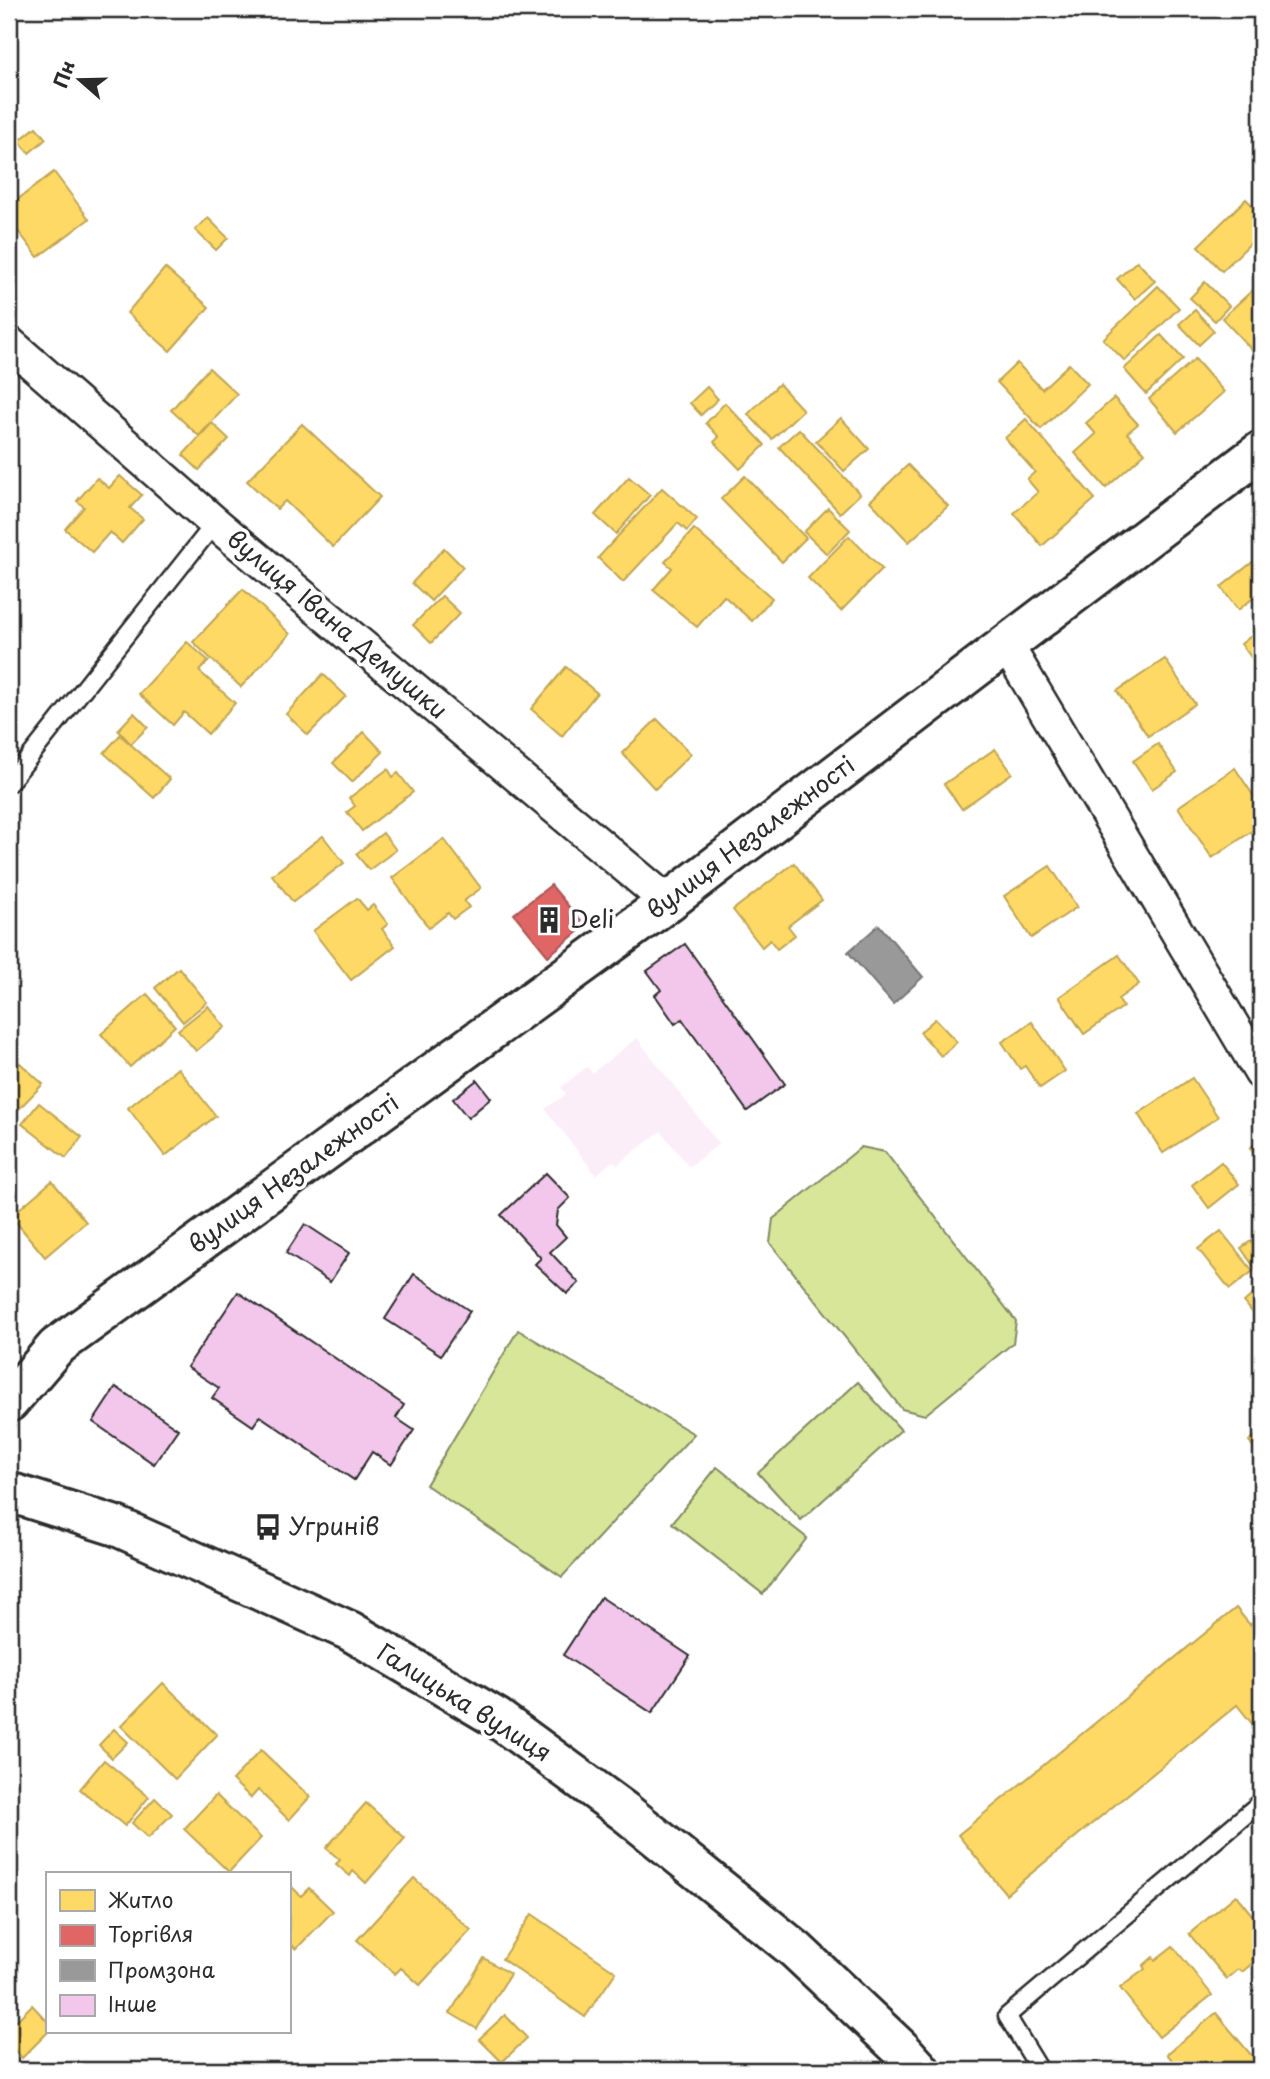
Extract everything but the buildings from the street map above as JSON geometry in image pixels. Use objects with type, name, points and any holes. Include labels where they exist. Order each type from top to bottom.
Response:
[{"type":"street","name":"вулиця Івана Демушки","points":[[9,343],[215,523],[668,902]]},
{"type":"street","name":"вулиця Незалежності","points":[[9,1402],[56,1347],[668,902],[1261,451]]},
{"type":"street","points":[[1006,644],[1261,1073]]},
{"type":"street","name":"Галицька вулиця","points":[[9,1492],[116,1526],[349,1632],[498,1718],[625,1812],[796,1950],[920,2070]]},
{"type":"lane","points":[[9,783],[215,523]]},
{"type":"lane","points":[[1040,2070],[1007,2017],[1261,1802]]},
{"type":"shaded area","points":[[637,1038],[719,1144],[689,1167],[661,1131],[617,1165],[613,1161],[596,1175],[545,1109],[566,1094],[561,1087],[587,1067],[592,1073]]},
{"type":"green space","points":[[861,1147],[885,1152],[1016,1321],[1013,1343],[925,1415],[902,1409],[770,1243],[773,1219]]},
{"type":"green space","points":[[518,1330],[694,1434],[562,1577],[426,1485]]},
{"type":"green space","points":[[858,1382],[901,1430],[801,1520],[758,1473]]},
{"type":"green space","points":[[717,1467],[807,1538],[763,1594],[672,1523]]},
{"type":"place","name":"Deli","points":[[549,920]]},
{"type":"place","name":"Угринів","points":[[268,1527]]}]
